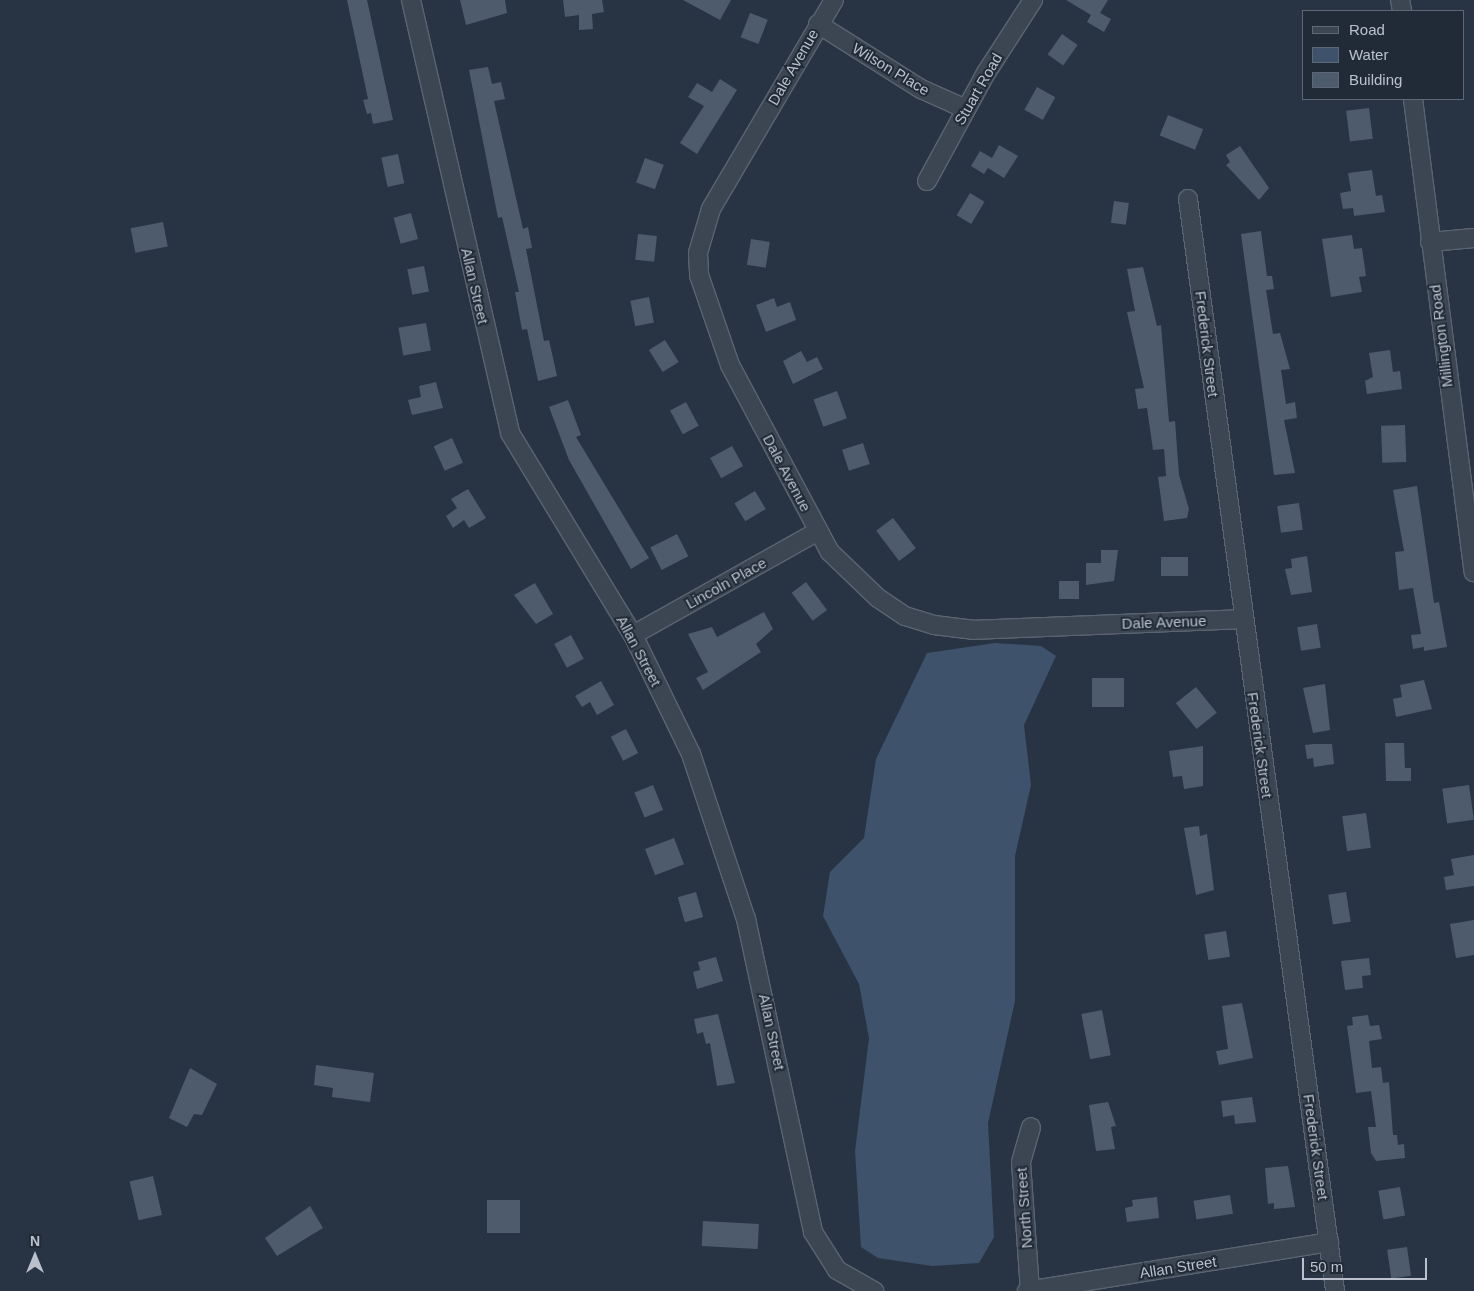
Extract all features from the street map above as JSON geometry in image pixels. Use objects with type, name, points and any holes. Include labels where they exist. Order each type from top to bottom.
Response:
[{"type":"street","name":"Allan Street","points":[[412,0],[510,433],[633,635],[691,754],[746,919],[814,1232],[837,1270],[874,1291]]},
{"type":"street","name":"Dale Avenue","points":[[834,0],[818,24],[711,209],[698,253],[701,283],[730,365],[818,531],[850,575],[878,598],[906,616],[934,625],[973,630],[1243,619]]},
{"type":"street","name":"Stuart Road","points":[[927,181],[966,109],[1033,0]]},
{"type":"street","name":"Wilson Place","points":[[818,24],[921,89],[966,109]]},
{"type":"street","name":"Millington Road","points":[[1413,100],[1474,572]]},
{"type":"street","name":"Frederick Street","points":[[1188,200],[1335,1291]]},
{"type":"street","points":[[1430,242],[1474,238]]},
{"type":"street","name":"Lincoln Place","points":[[633,635],[818,531]]},
{"type":"street","name":"North Street","points":[[1029,1291],[1021,1162],[1031,1127]]},
{"type":"street","name":"Allan Street","points":[[1029,1291],[1329,1242]]},
{"type":"water","points":[[995,643],[1041,646],[1056,656],[1024,725],[1031,785],[1015,856],[1015,1001],[988,1123],[994,1237],[979,1263],[932,1266],[878,1258],[861,1247],[855,1151],[869,1038],[859,984],[823,916],[830,872],[864,838],[876,759],[927,653]]},
{"type":"building","points":[[347,0],[367,0],[393,120],[373,124],[371,113],[367,114],[363,100],[368,99]]},
{"type":"building","points":[[460,0],[505,0],[507,13],[466,25]]},
{"type":"building","points":[[563,0],[602,0],[604,12],[592,14],[593,29],[579,30],[579,15],[565,17]]},
{"type":"building","points":[[683,0],[731,0],[720,20]]},
{"type":"building","points":[[1066,0],[1108,0],[1100,13],[1111,19],[1104,32],[1087,22],[1091,15]]},
{"type":"building","points":[[750,13],[768,20],[758,44],[741,37]]},
{"type":"building","points":[[1062,34],[1078,45],[1063,65],[1048,54]]},
{"type":"building","points":[[488,67],[492,84],[501,82],[505,99],[494,101],[523,229],[528,227],[532,248],[526,249],[544,341],[549,340],[557,376],[538,381],[527,329],[522,330],[515,292],[519,292],[502,217],[498,218],[469,70]]},
{"type":"building","points":[[720,79],[737,90],[697,154],[680,143],[704,106],[688,97],[697,83],[712,92]]},
{"type":"building","points":[[1037,87],[1055,97],[1043,120],[1024,110]]},
{"type":"building","points":[[1369,108],[1373,139],[1350,142],[1346,111]]},
{"type":"building","points":[[1168,115],[1203,129],[1195,150],[1160,135]]},
{"type":"building","points":[[999,145],[1018,156],[1004,178],[988,168],[984,174],[971,166],[980,151],[992,158]]},
{"type":"building","points":[[1240,146],[1269,188],[1259,200],[1226,165],[1230,162],[1226,155]]},
{"type":"building","points":[[398,154],[404,183],[388,187],[381,158]]},
{"type":"building","points":[[645,158],[664,165],[655,189],[636,182]]},
{"type":"building","points":[[1372,170],[1376,196],[1382,195],[1385,212],[1354,216],[1353,208],[1343,209],[1340,193],[1351,191],[1348,173]]},
{"type":"building","points":[[970,193],[985,202],[971,224],[957,215]]},
{"type":"building","points":[[1114,201],[1129,203],[1126,225],[1111,223]]},
{"type":"building","points":[[411,213],[418,239],[401,244],[394,218]]},
{"type":"building","points":[[163,222],[168,247],[135,253],[131,228]]},
{"type":"building","points":[[1261,231],[1267,276],[1272,276],[1274,289],[1266,290],[1273,334],[1280,333],[1290,369],[1281,370],[1286,404],[1295,402],[1297,418],[1284,420],[1295,473],[1274,475],[1241,234]]},
{"type":"building","points":[[638,234],[657,236],[654,262],[635,260]]},
{"type":"building","points":[[1352,235],[1354,249],[1362,248],[1366,276],[1359,277],[1362,292],[1331,297],[1322,239]]},
{"type":"building","points":[[751,239],[770,242],[766,268],[747,265]]},
{"type":"building","points":[[424,266],[429,292],[412,295],[407,269]]},
{"type":"building","points":[[1143,267],[1157,326],[1161,325],[1169,422],[1175,421],[1179,475],[1189,509],[1187,518],[1164,521],[1158,477],[1166,476],[1164,449],[1153,450],[1147,408],[1138,409],[1135,389],[1144,388],[1127,312],[1135,311],[1127,269]]},
{"type":"building","points":[[649,297],[654,323],[635,326],[630,301]]},
{"type":"building","points":[[774,298],[777,307],[790,302],[796,320],[766,332],[756,305]]},
{"type":"building","points":[[426,323],[431,351],[403,355],[398,328]]},
{"type":"building","points":[[665,340],[679,362],[663,372],[649,350]]},
{"type":"building","points":[[1390,350],[1393,372],[1400,371],[1402,389],[1367,394],[1365,381],[1373,377],[1369,353]]},
{"type":"building","points":[[801,351],[807,362],[817,357],[823,369],[793,384],[783,361]]},
{"type":"building","points":[[436,382],[443,408],[412,415],[408,400],[421,397],[419,386]]},
{"type":"building","points":[[837,391],[847,418],[823,427],[814,400]]},
{"type":"building","points":[[568,400],[581,435],[576,437],[649,558],[631,569],[569,460],[549,407]]},
{"type":"building","points":[[686,402],[699,426],[683,434],[670,410]]},
{"type":"building","points":[[1405,425],[1406,462],[1382,463],[1381,426]]},
{"type":"building","points":[[452,438],[463,463],[445,471],[434,446]]},
{"type":"building","points":[[863,443],[870,464],[849,471],[842,450]]},
{"type":"building","points":[[732,446],[743,466],[721,478],[710,458]]},
{"type":"building","points":[[1417,486],[1434,603],[1439,602],[1447,647],[1424,651],[1424,647],[1413,649],[1411,635],[1421,634],[1413,588],[1399,590],[1395,552],[1404,551],[1393,490]]},
{"type":"building","points":[[468,489],[486,518],[469,528],[464,520],[453,528],[446,516],[457,508],[451,499]]},
{"type":"building","points":[[755,491],[766,509],[745,521],[734,503]]},
{"type":"building","points":[[1299,503],[1303,530],[1281,533],[1277,506]]},
{"type":"building","points":[[893,518],[916,548],[899,561],[876,531]]},
{"type":"building","points":[[677,534],[688,556],[662,570],[650,548]]},
{"type":"building","points":[[1101,550],[1118,550],[1114,581],[1086,585],[1086,563],[1101,563]]},
{"type":"building","points":[[1307,556],[1312,592],[1291,595],[1285,569],[1292,568],[1291,559]]},
{"type":"building","points":[[1161,557],[1188,557],[1188,576],[1161,576]]},
{"type":"building","points":[[1059,581],[1079,581],[1079,599],[1059,599]]},
{"type":"building","points":[[806,582],[827,610],[813,621],[792,593]]},
{"type":"building","points":[[535,583],[553,614],[536,624],[514,595]]},
{"type":"building","points":[[764,612],[773,629],[756,644],[761,652],[703,690],[696,678],[708,672],[688,634],[712,627],[717,637]]},
{"type":"building","points":[[1317,624],[1321,648],[1301,651],[1297,627]]},
{"type":"building","points":[[571,635],[584,659],[567,668],[554,644]]},
{"type":"building","points":[[1092,678],[1124,678],[1124,707],[1092,707]]},
{"type":"building","points":[[1424,680],[1432,709],[1396,717],[1393,699],[1402,697],[1400,685]]},
{"type":"building","points":[[601,681],[614,705],[597,715],[590,702],[582,707],[575,696]]},
{"type":"building","points":[[1325,684],[1330,730],[1313,733],[1303,688]]},
{"type":"building","points":[[1196,687],[1217,713],[1197,729],[1176,703]]},
{"type":"building","points":[[626,729],[638,753],[623,761],[611,737]]},
{"type":"building","points":[[1385,743],[1404,743],[1405,768],[1411,768],[1411,781],[1386,781]]},
{"type":"building","points":[[1332,744],[1334,764],[1314,767],[1313,758],[1307,759],[1305,745]]},
{"type":"building","points":[[1203,746],[1203,786],[1184,789],[1182,776],[1173,777],[1169,751]]},
{"type":"building","points":[[653,785],[663,810],[645,818],[634,792]]},
{"type":"building","points":[[1469,785],[1474,820],[1447,823],[1442,789]]},
{"type":"building","points":[[1366,813],[1371,848],[1347,851],[1342,816]]},
{"type":"building","points":[[1199,826],[1200,836],[1207,834],[1214,890],[1196,895],[1184,828]]},
{"type":"building","points":[[674,838],[684,864],[655,875],[645,849]]},
{"type":"building","points":[[1474,855],[1474,886],[1446,890],[1444,877],[1454,875],[1451,859]]},
{"type":"building","points":[[696,892],[703,917],[685,922],[678,897]]},
{"type":"building","points":[[1346,892],[1351,922],[1333,924],[1328,895]]},
{"type":"building","points":[[1474,920],[1474,955],[1456,958],[1450,924]]},
{"type":"building","points":[[1226,931],[1230,957],[1208,960],[1204,934]]},
{"type":"building","points":[[716,957],[723,981],[697,989],[693,972],[700,970],[698,962]]},
{"type":"building","points":[[1369,958],[1371,975],[1362,976],[1363,988],[1345,990],[1341,961]]},
{"type":"building","points":[[1242,1003],[1253,1058],[1219,1065],[1216,1051],[1228,1049],[1222,1006]]},
{"type":"building","points":[[1102,1010],[1111,1055],[1090,1059],[1081,1014]]},
{"type":"building","points":[[718,1014],[735,1083],[717,1086],[710,1043],[706,1044],[703,1032],[697,1034],[694,1019]]},
{"type":"building","points":[[1368,1015],[1370,1026],[1379,1025],[1382,1039],[1369,1041],[1372,1068],[1381,1067],[1383,1083],[1389,1082],[1393,1135],[1397,1135],[1398,1145],[1404,1144],[1405,1158],[1376,1161],[1371,1153],[1368,1127],[1376,1127],[1371,1091],[1356,1093],[1347,1026],[1353,1025],[1352,1017]]},
{"type":"building","points":[[316,1065],[374,1073],[370,1102],[332,1097],[333,1088],[314,1085]]},
{"type":"building","points":[[190,1068],[217,1084],[202,1115],[194,1114],[187,1127],[169,1118]]},
{"type":"building","points":[[1252,1097],[1256,1122],[1235,1124],[1234,1115],[1223,1117],[1221,1101]]},
{"type":"building","points":[[1108,1102],[1116,1126],[1111,1127],[1115,1149],[1096,1151],[1089,1105]]},
{"type":"building","points":[[1288,1166],[1295,1207],[1274,1209],[1274,1203],[1268,1204],[1265,1168]]},
{"type":"building","points":[[153,1176],[162,1215],[139,1220],[130,1181]]},
{"type":"building","points":[[1400,1187],[1405,1216],[1383,1219],[1378,1191]]},
{"type":"building","points":[[1230,1195],[1233,1214],[1196,1220],[1193,1201]]},
{"type":"building","points":[[1157,1197],[1159,1218],[1127,1222],[1125,1208],[1133,1206],[1132,1200]]},
{"type":"building","points":[[487,1200],[520,1200],[520,1233],[487,1233]]},
{"type":"building","points":[[310,1206],[323,1228],[277,1256],[265,1238]]},
{"type":"building","points":[[703,1221],[759,1224],[758,1249],[702,1246]]},
{"type":"building","points":[[1407,1247],[1411,1276],[1391,1279],[1387,1250]]}]
